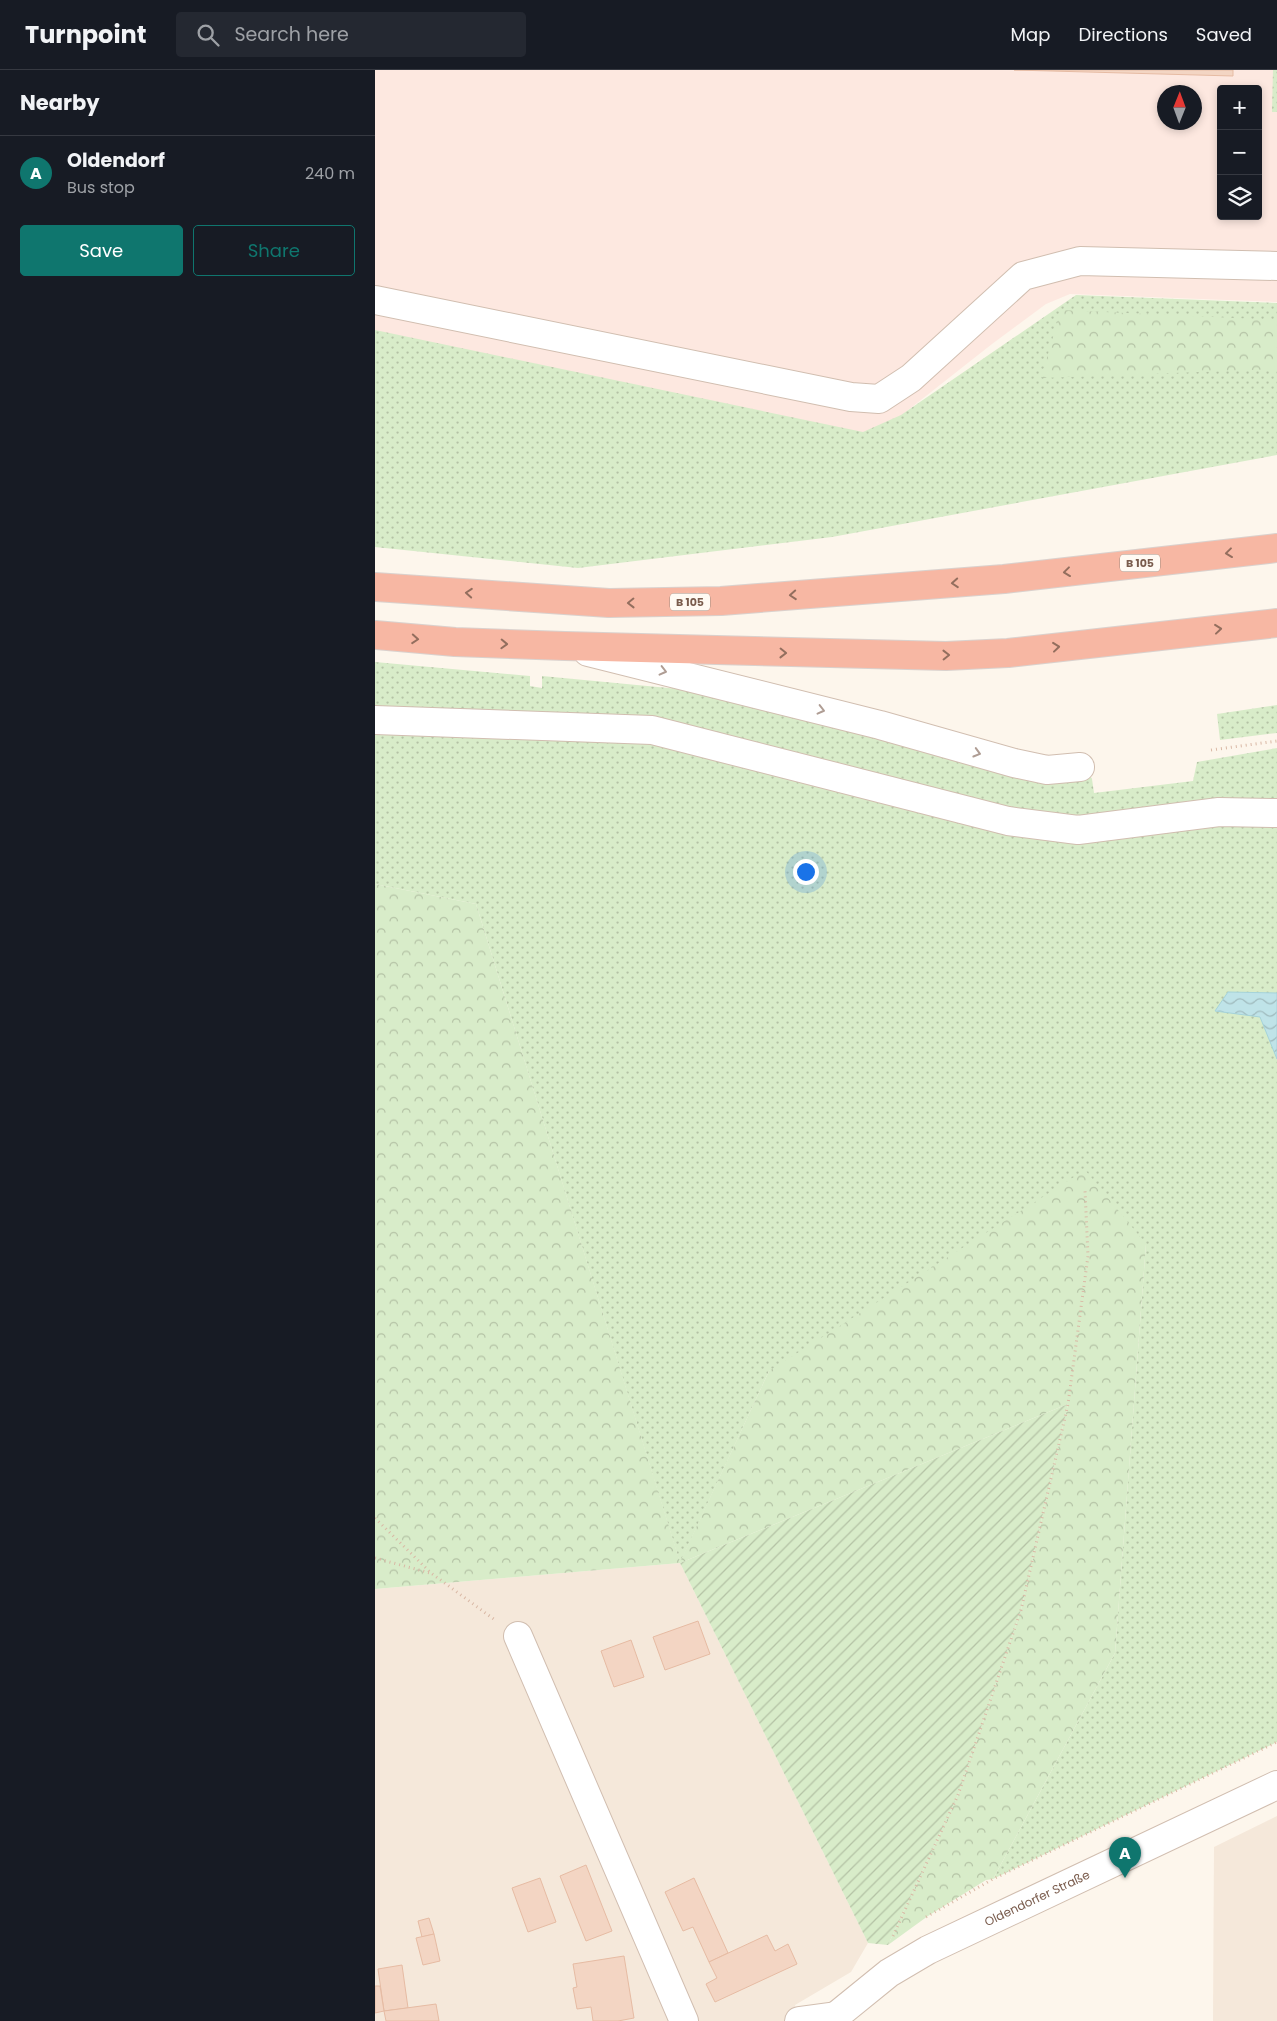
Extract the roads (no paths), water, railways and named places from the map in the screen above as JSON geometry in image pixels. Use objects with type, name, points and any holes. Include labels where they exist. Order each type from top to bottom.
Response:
[{"type":"highway","name":"B 105","points":[[375,588],[609,603],[721,601],[1004,579],[1277,548]]},
{"type":"highway","points":[[375,636],[455,642],[565,646],[946,656],[1008,653],[1277,623]]},
{"type":"street","points":[[375,300],[851,397],[879,399],[911,378],[1023,276],[1079,261],[1277,266]]},
{"type":"street","points":[[565,646],[881,725],[1014,763],[1047,770],[1080,767]]},
{"type":"street","points":[[375,720],[652,730],[1007,821],[1078,830],[1219,812],[1277,813]]},
{"type":"street","points":[[518,1636],[684,2021]]},
{"type":"street","name":"Oldendorfer Straße","points":[[834,2019],[889,1973],[945,1941],[1277,1785]]},
{"type":"street","points":[[799,2021],[834,2019]]},
{"type":"water","points":[[1228,992],[1277,993],[1277,1059],[1260,1017],[1215,1011]]},
{"type":"place","name":"Oldendorf","points":[[1125,1878]]}]
